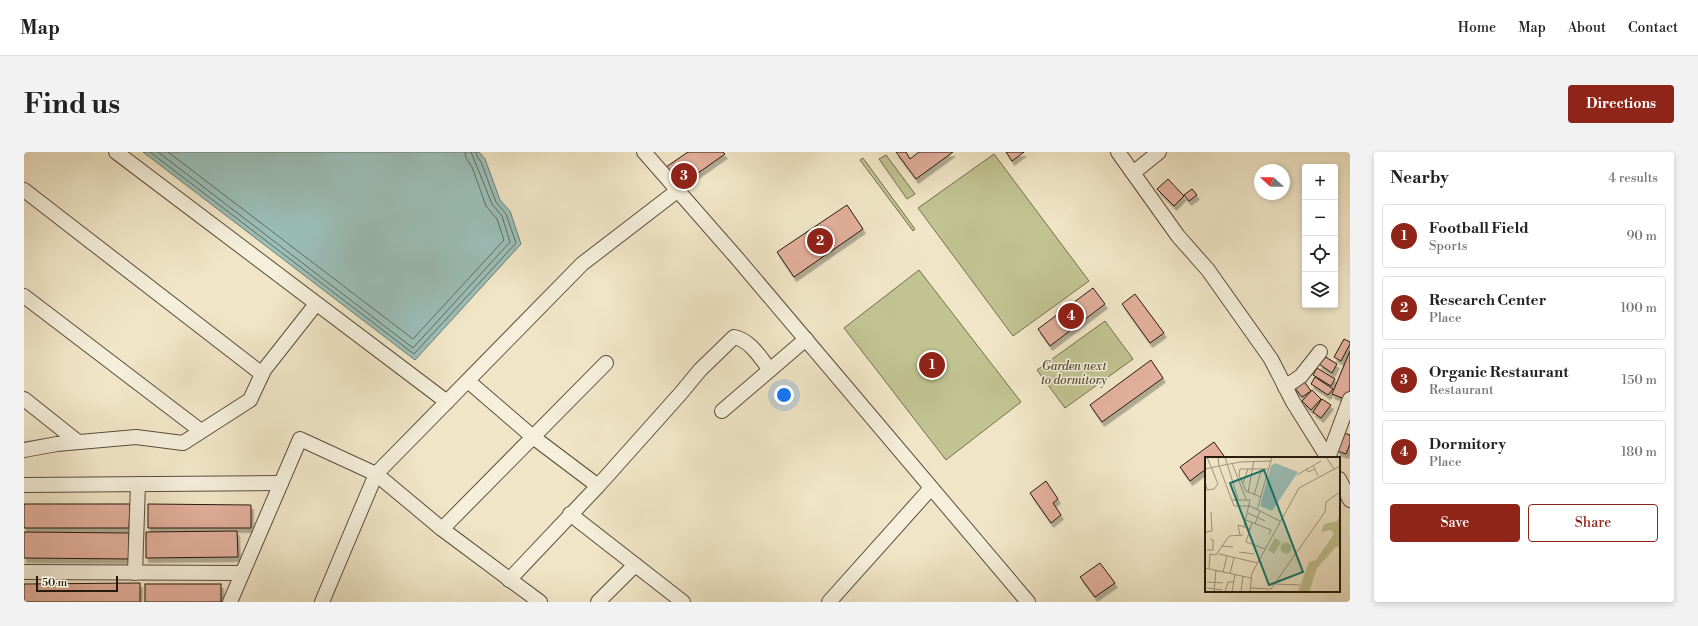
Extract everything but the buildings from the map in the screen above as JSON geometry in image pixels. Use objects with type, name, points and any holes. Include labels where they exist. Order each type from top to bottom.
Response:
[{"type":"street","points":[[116,152],[447,402]]},
{"type":"street","points":[[644,152],[806,338],[1028,602]]},
{"type":"street","points":[[1118,152],[1178,236],[1208,270],[1271,360],[1285,387],[1327,457]]},
{"type":"street","points":[[1133,173],[1160,152]]},
{"type":"street","points":[[24,190],[262,374]]},
{"type":"street","points":[[322,602],[376,474],[582,264],[677,191]]},
{"type":"street","points":[[24,296],[201,431]]},
{"type":"street","points":[[24,450],[57,444],[136,437],[183,443],[250,400],[262,374],[316,304]]},
{"type":"street","points":[[509,580],[598,486],[700,370],[734,337],[741,338],[752,347],[770,370]]},
{"type":"street","points":[[722,411],[806,338]]},
{"type":"street","points":[[1285,387],[1302,376],[1320,352]]},
{"type":"street","points":[[442,529],[606,363]]},
{"type":"street","points":[[468,381],[533,437],[598,486]]},
{"type":"street","points":[[1328,457],[1350,399]]},
{"type":"street","points":[[24,400],[78,442]]},
{"type":"street","points":[[230,602],[241,573],[300,439],[376,474],[442,529],[540,602]]},
{"type":"street","points":[[1340,481],[1350,500]]},
{"type":"street","points":[[135,573],[138,484]]},
{"type":"street","points":[[24,485],[281,484]]},
{"type":"street","points":[[829,602],[931,488]]},
{"type":"street","points":[[570,514],[683,602]]},
{"type":"street","points":[[598,602],[635,565]]},
{"type":"street","points":[[24,572],[241,573]]},
{"type":"green space","points":[[994,154],[1089,281],[1013,336],[918,208]]},
{"type":"green space","points":[[886,155],[915,194],[907,199],[879,159]]},
{"type":"green space","points":[[863,158],[915,229],[913,231],[860,160]]},
{"type":"green space","points":[[919,270],[1021,402],[946,460],[844,328]]},
{"type":"green space","name":"Garden next to dormitory","points":[[1105,321],[1133,359],[1065,408],[1037,370]]},
{"type":"water","points":[[143,152],[479,152],[485,159],[500,200],[510,211],[521,244],[415,360]]},
{"type":"place","name":"Organic Restaurant","points":[[684,176]]},
{"type":"place","name":"Research Center","points":[[820,241]]},
{"type":"place","name":"Dormitory","points":[[1071,316]]},
{"type":"place","name":"Football Field","points":[[932,365]]}]
